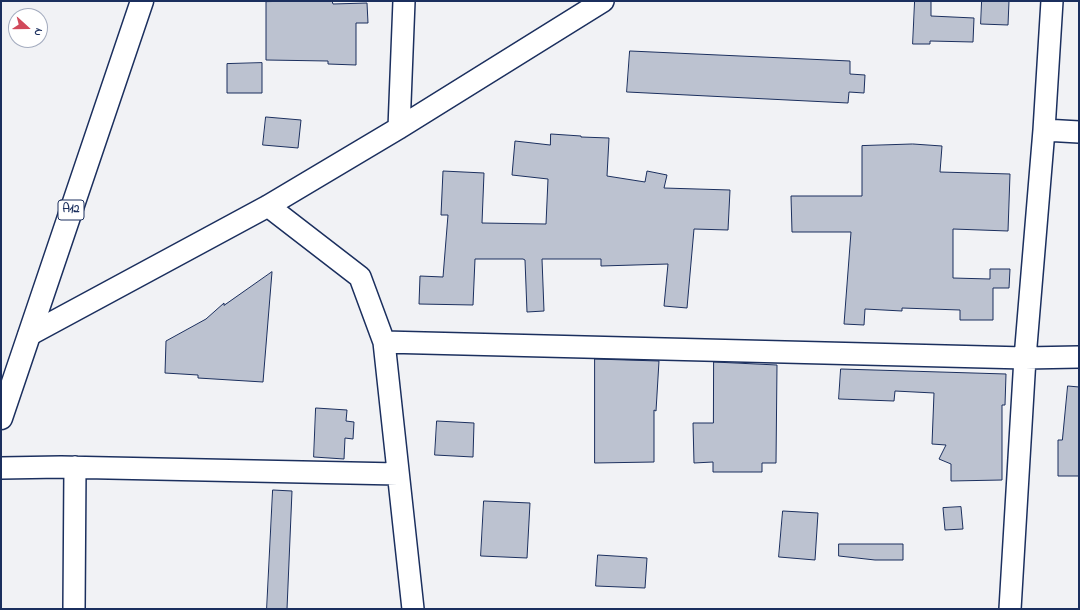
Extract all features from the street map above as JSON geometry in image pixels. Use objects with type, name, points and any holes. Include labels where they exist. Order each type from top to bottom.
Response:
[{"type":"main road","name":"A12","points":[[1,418],[142,1]]},
{"type":"street","points":[[398,128],[404,1]]},
{"type":"street","points":[[29,335],[268,206],[398,128],[603,1]]},
{"type":"street","points":[[1010,609],[1025,358],[1044,130],[1052,1]]},
{"type":"street","points":[[1044,130],[1079,132]]},
{"type":"street","points":[[268,206],[360,277],[384,342],[413,609]]},
{"type":"street","points":[[384,342],[1025,358],[1079,357]]},
{"type":"street","points":[[1,468],[76,467],[398,474]]},
{"type":"street","points":[[74,609],[76,467]]},
{"type":"building","points":[[332,1],[333,4],[367,3],[368,23],[356,23],[356,65],[328,64],[328,61],[266,60],[266,2]]},
{"type":"building","points":[[915,1],[931,1],[931,16],[974,18],[973,42],[930,41],[930,44],[913,44]]},
{"type":"building","points":[[982,1],[1009,1],[1008,25],[981,24]]},
{"type":"building","points":[[630,51],[850,61],[850,74],[865,75],[864,93],[849,92],[848,103],[627,92]]},
{"type":"building","points":[[262,63],[262,93],[227,93],[227,64]]},
{"type":"building","points":[[266,117],[301,120],[298,148],[263,145]]},
{"type":"building","points":[[551,134],[609,138],[607,176],[645,182],[647,171],[667,175],[664,188],[730,190],[728,230],[694,229],[687,308],[664,306],[668,264],[601,266],[601,259],[542,259],[544,311],[527,312],[525,260],[523,259],[475,259],[473,305],[419,304],[420,276],[443,277],[448,215],[441,215],[443,171],[484,173],[482,223],[546,224],[548,179],[512,175],[515,141],[550,145]]},
{"type":"building","points":[[913,144],[942,146],[940,172],[1010,174],[1008,231],[953,229],[953,278],[990,279],[990,269],[1010,269],[1009,288],[993,288],[993,320],[960,320],[960,310],[902,308],[902,311],[865,309],[864,325],[844,324],[851,232],[792,232],[791,196],[862,196],[862,146]]},
{"type":"building","points":[[272,272],[263,382],[198,378],[198,375],[165,373],[166,341],[206,319],[224,303],[224,305]]},
{"type":"building","points":[[595,359],[659,361],[656,411],[654,410],[654,462],[595,463]]},
{"type":"building","points":[[714,362],[777,365],[776,463],[762,463],[762,472],[713,472],[713,462],[694,463],[693,423],[713,423]]},
{"type":"building","points":[[841,369],[1006,374],[1005,405],[1002,405],[1002,480],[951,481],[951,464],[939,459],[946,445],[932,444],[934,393],[895,391],[894,401],[839,399]]},
{"type":"building","points":[[1068,386],[1079,387],[1079,476],[1058,476],[1058,440],[1062,440]]},
{"type":"building","points":[[316,408],[347,410],[346,421],[354,422],[353,439],[345,438],[344,459],[314,457]]},
{"type":"building","points":[[437,421],[474,423],[473,457],[435,455]]},
{"type":"building","points":[[273,490],[292,491],[287,609],[267,609]]},
{"type":"building","points":[[484,501],[530,503],[527,558],[481,556]]},
{"type":"building","points":[[961,507],[963,529],[945,530],[943,508]]},
{"type":"building","points":[[783,511],[818,513],[815,560],[779,557]]},
{"type":"building","points":[[839,544],[903,544],[903,560],[875,560],[839,556]]},
{"type":"building","points":[[598,555],[647,558],[645,588],[596,586]]}]
